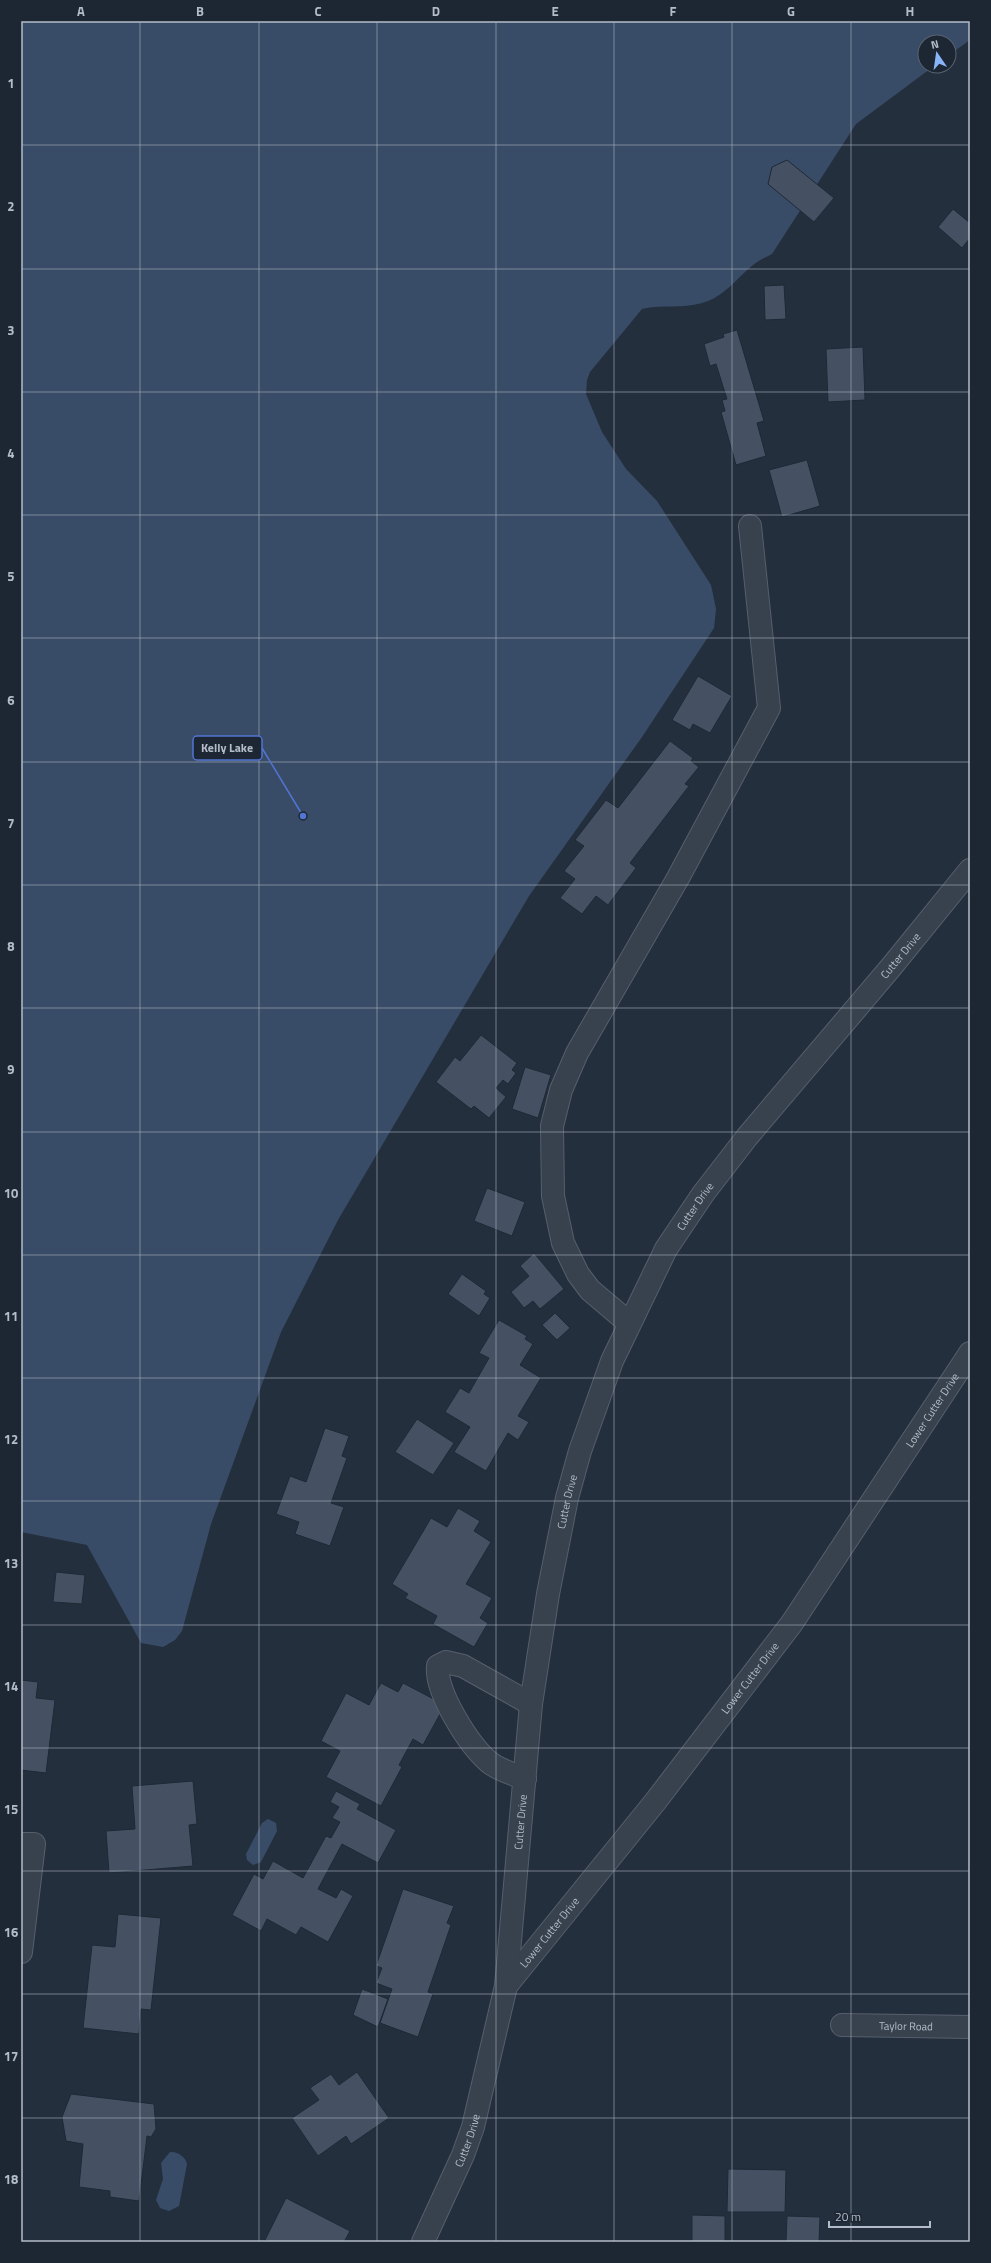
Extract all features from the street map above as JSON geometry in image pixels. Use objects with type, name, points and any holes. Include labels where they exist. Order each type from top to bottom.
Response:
[{"type":"street","points":[[629,1323],[590,1290],[578,1274],[563,1243],[553,1196],[552,1126],[561,1090],[577,1053],[678,878],[769,708],[750,526]]},
{"type":"street","name":"Cutter Drive","points":[[423,2242],[463,2155],[473,2127],[506,1986],[531,1704],[548,1594],[567,1498],[597,1399],[629,1323],[666,1249],[703,1194],[747,1137],[888,971],[970,870]]},
{"type":"street","name":"Lower Cutter Drive","points":[[506,1986],[655,1802],[792,1623],[970,1353]]},
{"type":"street","points":[[525,1779],[490,1763],[468,1741],[443,1694],[437,1676],[438,1666],[446,1662],[463,1666],[531,1704]]},
{"type":"street","points":[[21,1844],[34,1844],[21,1952]]},
{"type":"street","name":"Taylor Road","points":[[842,2025],[970,2027]]},
{"type":"water","points":[[21,21],[970,21],[970,40],[957,49],[957,34],[917,34],[917,74],[923,74],[856,124],[772,254],[755,263],[724,292],[710,300],[687,306],[642,309],[590,372],[587,380],[586,394],[602,432],[626,469],[657,501],[711,585],[716,609],[714,628],[642,737],[529,896],[338,1220],[281,1332],[211,1524],[182,1631],[175,1640],[163,1647],[141,1643],[87,1545],[21,1532]]},
{"type":"water","points":[[268,1819],[276,1823],[277,1831],[261,1862],[253,1865],[247,1860],[246,1854],[262,1823]]},
{"type":"water","points":[[170,2152],[175,2152],[181,2155],[187,2164],[179,2206],[169,2211],[160,2208],[156,2200],[163,2179],[161,2163]]},
{"type":"building","points":[[787,160],[834,198],[814,222],[768,184],[772,167]]},
{"type":"building","points":[[953,209],[970,223],[970,238],[962,248],[938,227]]},
{"type":"building","points":[[784,285],[786,319],[765,320],[764,286]]},
{"type":"building","points":[[737,330],[764,421],[757,423],[766,456],[736,465],[721,412],[725,411],[722,400],[727,399],[716,364],[710,366],[704,344],[724,337],[723,334]]},
{"type":"building","points":[[863,347],[865,400],[828,402],[826,349]]},
{"type":"building","points":[[807,460],[820,506],[782,517],[769,470]]},
{"type":"building","points":[[698,676],[732,696],[710,733],[693,724],[690,730],[672,720]]},
{"type":"building","points":[[670,741],[693,758],[691,761],[699,767],[685,784],[689,786],[630,863],[636,868],[608,905],[596,896],[582,914],[560,898],[575,879],[564,871],[584,846],[575,840],[606,800],[618,808]]},
{"type":"building","points":[[481,1035],[517,1063],[512,1070],[516,1073],[508,1084],[503,1080],[496,1088],[506,1097],[489,1118],[474,1106],[471,1109],[436,1082],[455,1057],[460,1061]]},
{"type":"building","points":[[525,1067],[551,1075],[538,1118],[512,1109]]},
{"type":"building","points":[[487,1188],[525,1202],[512,1236],[474,1221]]},
{"type":"building","points":[[534,1253],[564,1289],[540,1309],[533,1301],[524,1308],[511,1292],[529,1276],[520,1266]]},
{"type":"building","points":[[462,1274],[486,1291],[484,1294],[490,1298],[479,1316],[448,1294]]},
{"type":"building","points":[[555,1313],[570,1328],[557,1340],[542,1325]]},
{"type":"building","points":[[499,1320],[527,1336],[525,1339],[533,1344],[520,1365],[541,1378],[518,1416],[529,1422],[518,1440],[508,1433],[486,1471],[454,1452],[470,1427],[445,1412],[460,1388],[469,1393],[489,1358],[479,1353]]},
{"type":"building","points":[[417,1419],[454,1443],[433,1475],[395,1452]]},
{"type":"building","points":[[325,1428],[349,1436],[342,1456],[347,1458],[331,1503],[344,1507],[330,1546],[295,1534],[299,1522],[276,1514],[290,1476],[306,1482]]},
{"type":"building","points":[[458,1508],[480,1521],[474,1531],[491,1542],[466,1584],[492,1598],[480,1618],[488,1623],[474,1647],[433,1624],[437,1616],[405,1598],[408,1594],[392,1584],[431,1518],[447,1527]]},
{"type":"building","points":[[56,1572],[85,1575],[82,1604],[53,1602]]},
{"type":"building","points":[[21,1680],[38,1682],[36,1698],[55,1700],[46,1773],[21,1770]]},
{"type":"building","points":[[381,1683],[398,1692],[403,1683],[445,1705],[423,1745],[413,1739],[399,1765],[402,1767],[381,1806],[326,1777],[340,1751],[321,1741],[346,1693],[369,1705]]},
{"type":"building","points":[[193,1781],[197,1824],[189,1825],[193,1866],[109,1873],[106,1831],[135,1829],[132,1786]]},
{"type":"building","points":[[336,1791],[360,1804],[357,1809],[396,1830],[378,1863],[342,1844],[318,1889],[336,1898],[341,1889],[353,1896],[328,1942],[301,1927],[296,1935],[267,1919],[261,1931],[232,1915],[254,1874],[263,1879],[273,1861],[303,1878],[326,1836],[331,1838],[340,1822],[332,1818],[339,1807],[330,1802]]},
{"type":"building","points":[[403,1889],[454,1906],[447,1923],[451,1925],[428,1992],[433,1994],[418,2037],[380,2023],[392,1989],[376,1983],[382,1968],[376,1966]]},
{"type":"building","points":[[118,1914],[161,1918],[151,2010],[141,2009],[139,2034],[83,2028],[92,1945],[115,1947]]},
{"type":"building","points":[[362,1989],[388,1999],[378,2027],[353,2015]]},
{"type":"building","points":[[357,2072],[389,2118],[351,2144],[346,2136],[318,2156],[292,2118],[319,2100],[310,2088],[331,2074],[339,2085]]},
{"type":"building","points":[[71,2094],[154,2104],[156,2129],[151,2137],[147,2136],[139,2201],[110,2197],[110,2191],[79,2187],[83,2144],[66,2141],[62,2117]]},
{"type":"building","points":[[728,2169],[786,2170],[785,2212],[727,2212]]},
{"type":"building","points":[[286,2198],[350,2231],[344,2242],[269,2242],[265,2240]]},
{"type":"building","points":[[692,2215],[725,2216],[725,2242],[692,2242]]},
{"type":"building","points":[[787,2216],[820,2217],[819,2242],[786,2242]]},
{"type":"place","name":"Kelly Lake","points":[[303,816]]}]
